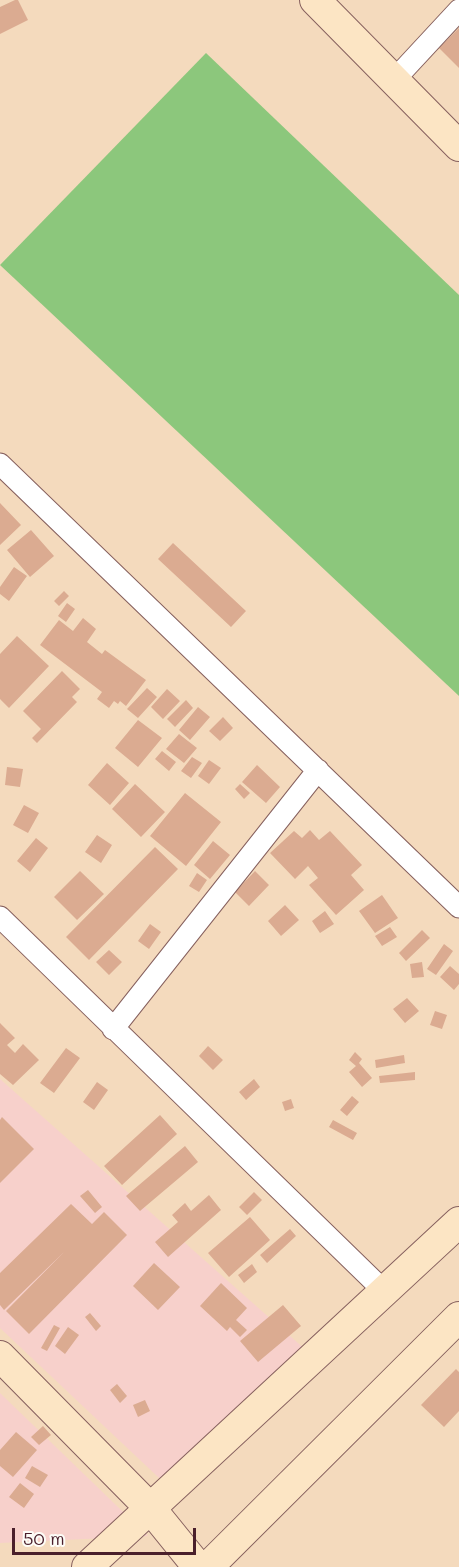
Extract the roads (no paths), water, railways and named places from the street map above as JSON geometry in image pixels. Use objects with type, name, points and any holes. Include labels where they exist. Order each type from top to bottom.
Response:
[{"type":"street","points":[[315,0],[459,146]]},
{"type":"street","points":[[395,79],[459,10]]},
{"type":"street","points":[[0,464],[459,907]]},
{"type":"street","points":[[113,1029],[318,770]]},
{"type":"street","points":[[0,917],[385,1292]]},
{"type":"street","points":[[87,1567],[459,1222]]},
{"type":"street","points":[[208,1567],[459,1317]]},
{"type":"street","points":[[0,1356],[151,1509],[198,1567]]}]
